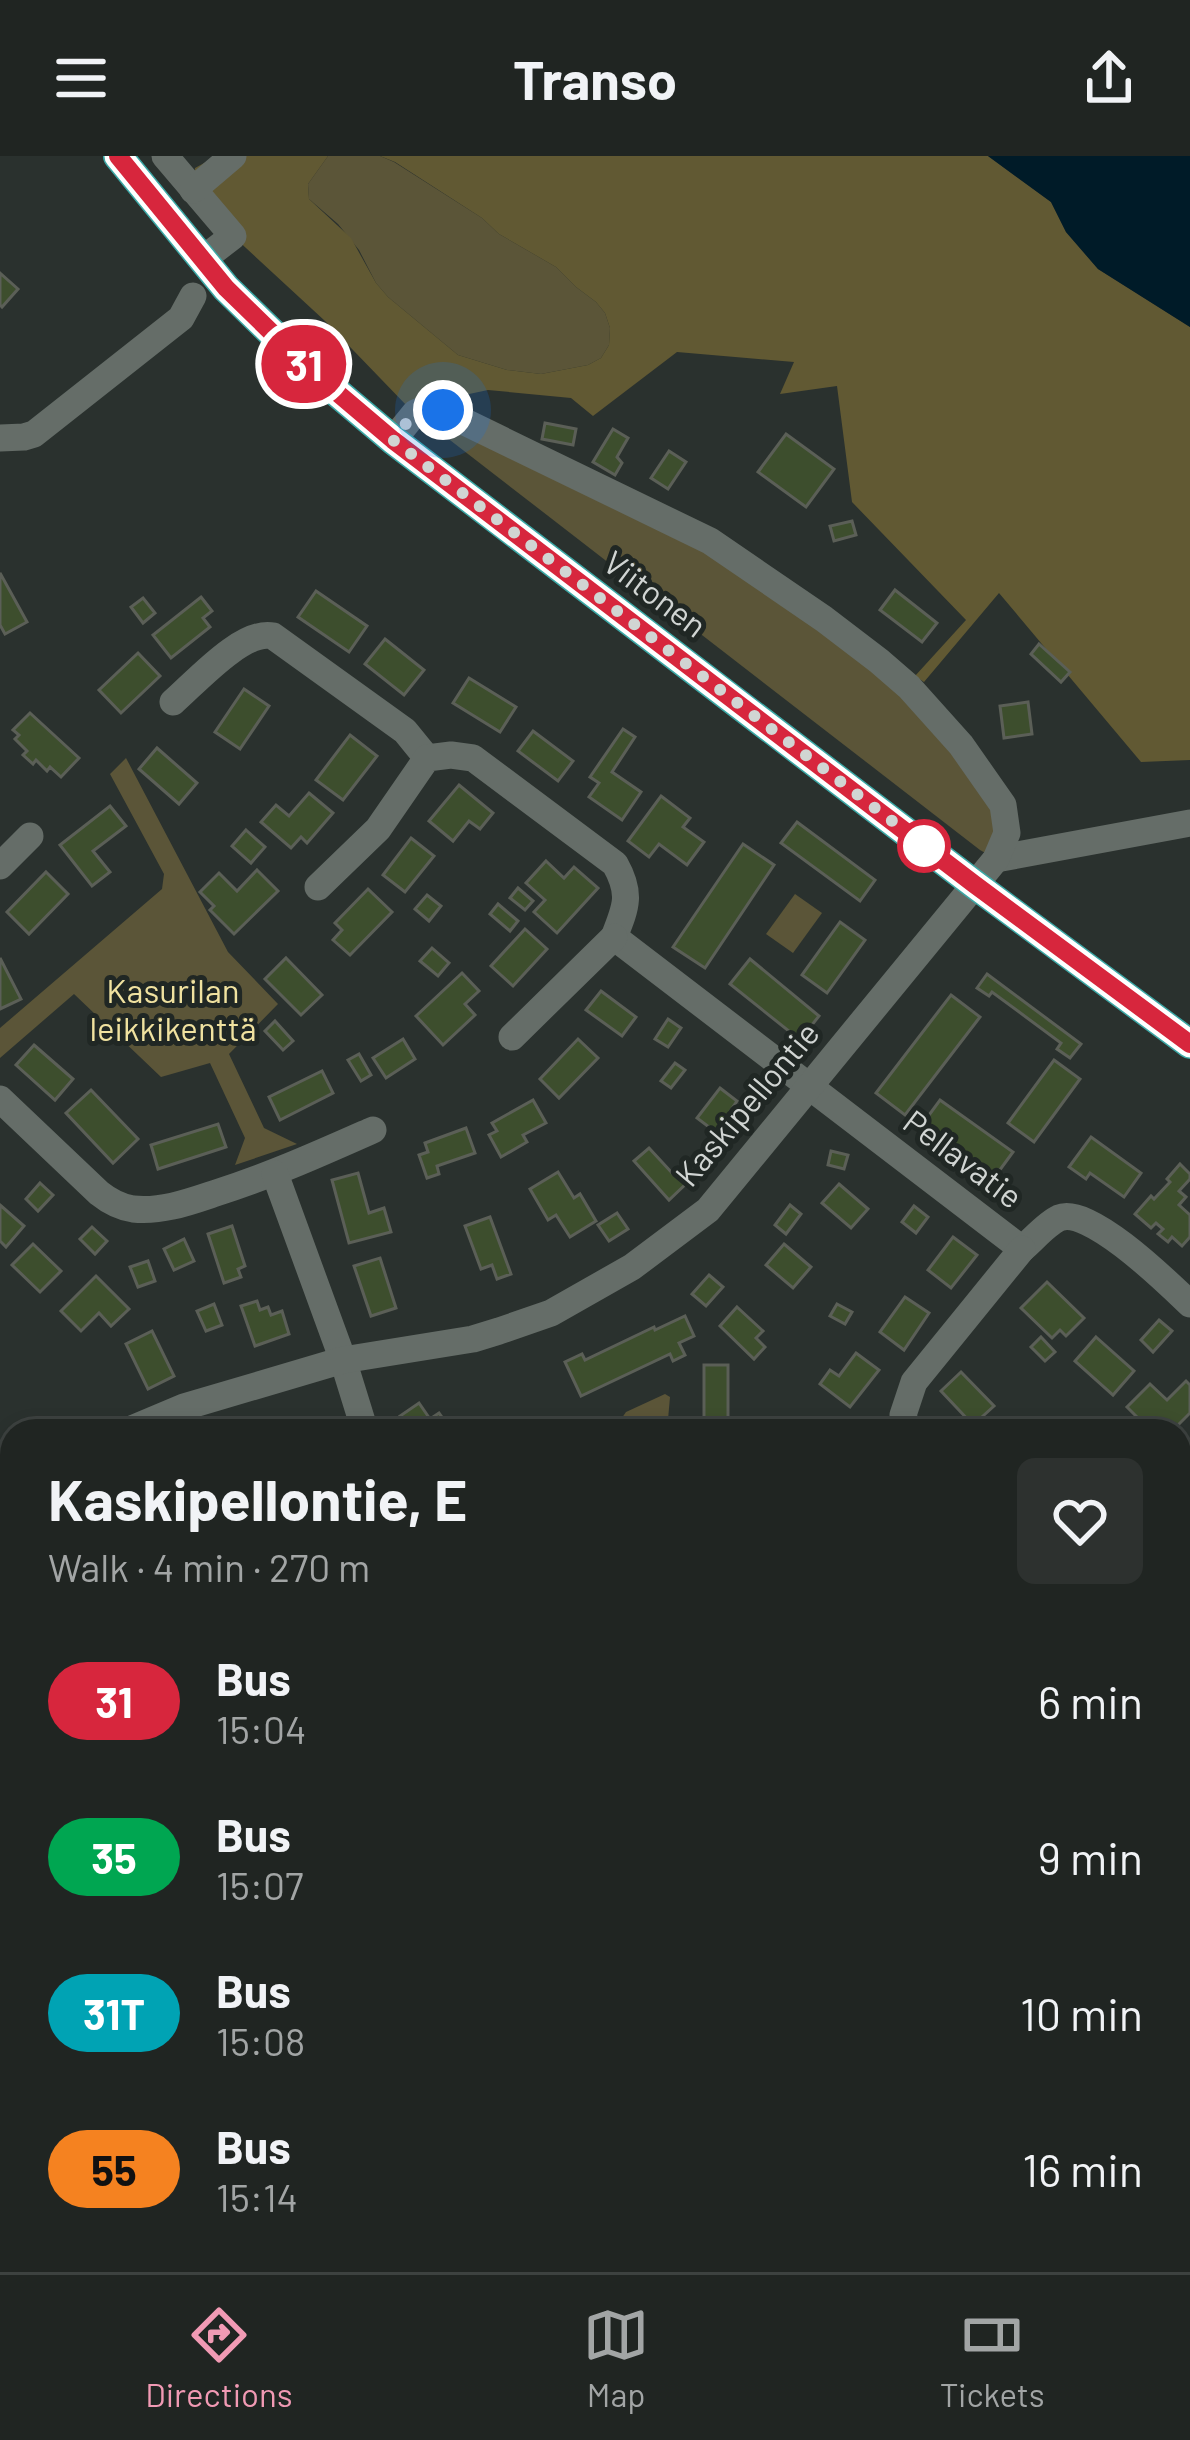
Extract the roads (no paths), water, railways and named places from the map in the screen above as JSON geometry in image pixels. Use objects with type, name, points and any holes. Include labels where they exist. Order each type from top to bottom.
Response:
[{"type":"main road","name":"Viitonen","points":[[118,156],[226,288],[308,368],[393,440],[1190,1044]]},
{"type":"street","points":[[165,156],[233,236],[202,260]]},
{"type":"street","points":[[193,190],[233,156]]},
{"type":"street","points":[[0,438],[34,434],[181,318],[193,296]]},
{"type":"street","points":[[393,440],[423,408],[443,410],[710,541],[824,619],[908,688],[961,745],[1003,806],[1007,833],[996,859]]},
{"type":"street","points":[[173,702],[245,640],[262,633],[273,636],[405,731],[427,758]]},
{"type":"street","points":[[318,887],[378,829],[427,758],[451,755],[473,758],[615,864],[624,880],[626,907],[614,937],[512,1037]]},
{"type":"street","points":[[996,859],[1190,824]]},
{"type":"street","points":[[0,866],[30,836]]},
{"type":"street","name":"Kaskipellontie","points":[[156,1419],[343,1360],[473,1339],[551,1313],[632,1267],[708,1210],[996,859]]},
{"type":"street","name":"Pellavatie","points":[[614,937],[1022,1249],[1059,1218],[1079,1218],[1091,1222],[1190,1304]]},
{"type":"street","points":[[0,1099],[99,1193],[128,1208],[178,1205],[275,1174],[373,1130]]},
{"type":"street","points":[[275,1174],[361,1419]]},
{"type":"street","points":[[904,1419],[914,1382],[1022,1249]]},
{"type":"water","points":[[988,156],[1190,156],[1190,327],[1098,269],[1066,232],[1051,202]]},
{"type":"park label","name":"Kasurilan leikkikenttä","points":[[173,1010]]}]
